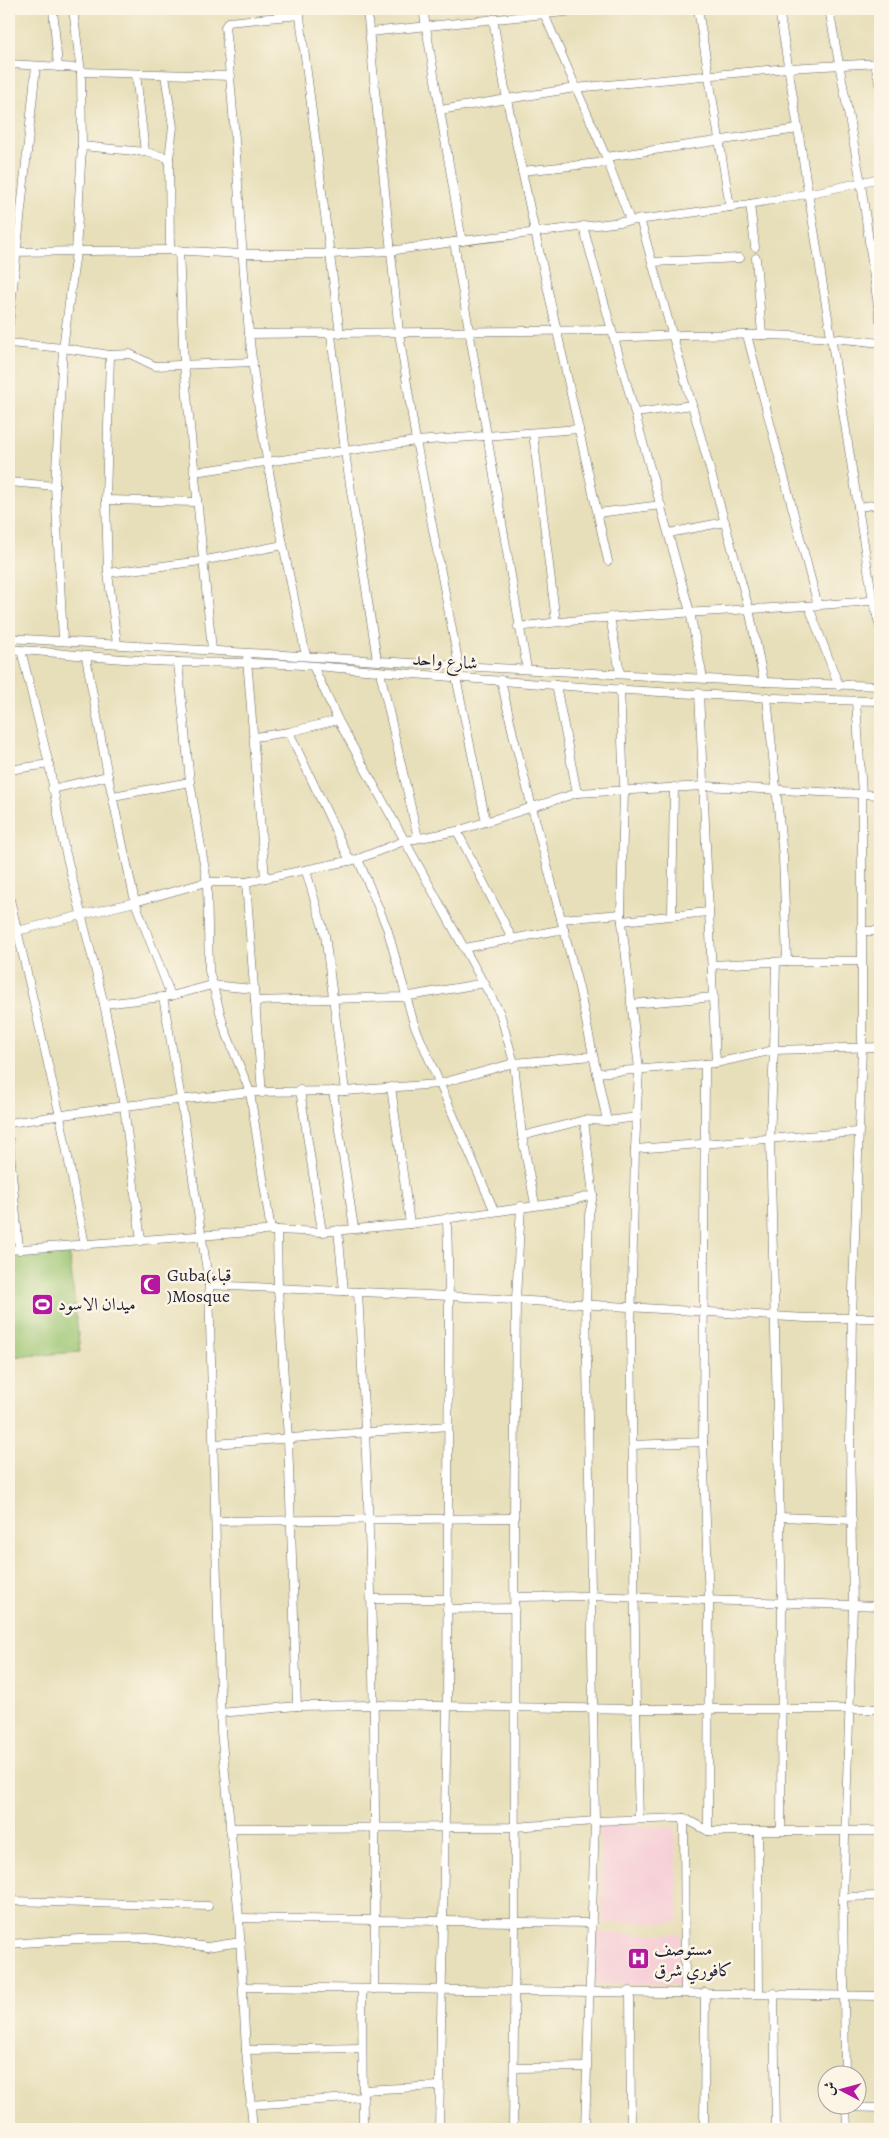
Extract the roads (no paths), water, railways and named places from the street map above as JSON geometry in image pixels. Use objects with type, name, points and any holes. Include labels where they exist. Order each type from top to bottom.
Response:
[{"type":"street","points":[[53,9],[58,67]]},
{"type":"street","points":[[63,640],[55,486],[63,348],[76,252],[82,146],[80,70],[73,9]]},
{"type":"street","points":[[367,9],[389,251],[399,334],[416,441],[459,666]]},
{"type":"street","points":[[423,9],[440,110],[470,333],[518,627],[527,669]]},
{"type":"street","points":[[370,32],[493,19],[543,11],[594,9]]},
{"type":"street","points":[[698,9],[730,207]]},
{"type":"street","points":[[779,9],[830,336],[858,507],[877,600],[880,627]]},
{"type":"street","points":[[829,9],[861,183],[880,321]]},
{"type":"street","points":[[543,11],[607,160],[630,220]]},
{"type":"street","points":[[306,656],[268,463],[249,334],[231,76],[224,28],[228,22],[300,12],[340,334]]},
{"type":"street","points":[[493,19],[522,171],[608,561]]},
{"type":"street","points":[[9,64],[136,74],[231,76]]},
{"type":"street","points":[[440,110],[575,88],[840,64],[878,64],[880,85]]},
{"type":"street","points":[[9,325],[12,252],[36,66]]},
{"type":"street","points":[[136,74],[145,152]]},
{"type":"street","points":[[165,75],[173,128],[169,158],[174,250],[201,562],[212,650]]},
{"type":"street","points":[[522,171],[607,160],[718,139],[798,129]]},
{"type":"street","points":[[82,146],[145,152],[169,158]]},
{"type":"street","points":[[12,252],[174,250],[242,254],[331,254],[389,251],[730,207],[809,195],[880,178]]},
{"type":"street","points":[[750,204],[755,247]]},
{"type":"street","points":[[640,219],[749,609],[764,682]]},
{"type":"street","points":[[583,226],[690,612],[703,678]]},
{"type":"street","points":[[653,262],[740,258]]},
{"type":"street","points":[[756,258],[762,335]]},
{"type":"street","points":[[249,334],[331,335],[559,332],[674,336],[830,336],[880,343]]},
{"type":"street","points":[[331,335],[345,452],[377,660]]},
{"type":"street","points":[[747,335],[818,606]]},
{"type":"street","points":[[9,343],[110,355],[130,354],[155,366],[253,362]]},
{"type":"street","points":[[110,355],[106,500],[108,573],[116,644]]},
{"type":"street","points":[[636,413],[692,405]]},
{"type":"street","points":[[194,472],[416,441],[488,434],[579,429]]},
{"type":"street","points":[[533,433],[556,622]]},
{"type":"street","points":[[9,482],[55,486]]},
{"type":"street","points":[[106,500],[196,502]]},
{"type":"street","points":[[858,507],[880,504]]},
{"type":"street","points":[[598,513],[660,505]]},
{"type":"street","points":[[669,533],[725,522]]},
{"type":"street","points":[[108,573],[201,562],[283,546]]},
{"type":"street","points":[[518,627],[556,622],[690,612],[809,607],[877,600]]},
{"type":"street","points":[[809,607],[839,686]]},
{"type":"street","points":[[610,618],[620,673]]},
{"type":"street","name":"شارع واحد","points":[[9,638],[459,666],[586,671],[839,686],[880,686]]},
{"type":"street","name":"شارع واحد","points":[[9,649],[86,657],[178,662],[247,662],[556,685],[767,698],[880,701]]},
{"type":"street","points":[[22,650],[49,764],[52,789],[79,914],[104,1004],[124,1106],[141,1241]]},
{"type":"street","points":[[247,652],[265,878]]},
{"type":"street","points":[[86,657],[108,776],[135,902],[167,997],[203,1236],[208,1285],[217,1520],[220,1713],[241,1942],[246,2050],[253,2129]]},
{"type":"street","points":[[178,662],[190,782],[207,882],[209,972],[224,1028],[250,1092],[274,1230],[288,1438],[297,1706]]},
{"type":"street","points":[[313,666],[338,720],[500,1013],[514,1063],[522,1136],[535,1204]]},
{"type":"street","points":[[583,686],[586,671]]},
{"type":"street","points":[[380,672],[418,838]]},
{"type":"street","points":[[456,677],[486,822]]},
{"type":"street","points":[[501,680],[513,734],[564,929],[607,1121]]},
{"type":"street","points":[[556,685],[578,793]]},
{"type":"street","points":[[620,688],[624,790],[622,917],[639,1069],[635,1149],[632,1307],[634,1598],[639,1819]]},
{"type":"street","points":[[700,693],[716,1063]]},
{"type":"street","points":[[767,698],[778,791],[786,898],[787,961]]},
{"type":"street","points":[[845,2066],[843,1994],[844,1832],[853,1606],[852,1317],[862,1048],[860,931],[862,794],[856,701]]},
{"type":"street","points":[[255,737],[289,732],[338,720]]},
{"type":"street","points":[[289,732],[387,928],[404,997],[438,1084],[494,1210]]},
{"type":"street","points":[[9,770],[49,764]]},
{"type":"street","points":[[52,789],[108,776]]},
{"type":"street","points":[[113,796],[190,782]]},
{"type":"street","points":[[13,932],[207,882],[246,882],[354,860],[404,841],[457,831],[578,793],[704,786],[880,795]]},
{"type":"street","points":[[672,915],[674,787]]},
{"type":"street","points":[[457,831],[514,940]]},
{"type":"street","points":[[306,871],[325,935],[345,1091]]},
{"type":"street","points":[[246,882],[262,1092]]},
{"type":"street","points":[[9,895],[13,932],[60,1116],[85,1245]]},
{"type":"street","points":[[561,919],[708,912]]},
{"type":"street","points":[[465,948],[564,929]]},
{"type":"street","points":[[860,931],[880,931]]},
{"type":"street","points":[[713,965],[787,961],[861,961]]},
{"type":"street","points":[[776,962],[770,1138],[782,1602],[781,1830]]},
{"type":"street","points":[[255,1001],[404,997],[484,983]]},
{"type":"street","points":[[104,1004],[167,997],[212,985],[253,989]]},
{"type":"street","points":[[631,1004],[714,997]]},
{"type":"street","points":[[597,1073],[716,1063],[774,1050],[880,1047]]},
{"type":"street","points":[[9,1123],[124,1106],[250,1092],[345,1091],[438,1084],[514,1063],[593,1056]]},
{"type":"street","points":[[705,1064],[703,1143],[703,1442],[708,1601],[708,1831]]},
{"type":"street","points":[[391,1087],[410,1224]]},
{"type":"street","points":[[300,1090],[322,1232]]},
{"type":"street","points":[[332,1091],[354,1228]]},
{"type":"street","points":[[522,1136],[584,1120],[607,1121],[637,1117]]},
{"type":"street","points":[[584,1120],[593,1195],[589,1215],[586,1304],[595,1821],[585,2067],[585,2129]]},
{"type":"street","points":[[635,1149],[858,1132]]},
{"type":"street","points":[[9,1140],[19,1250]]},
{"type":"street","points":[[9,1250],[274,1230],[322,1232],[410,1224],[593,1195]]},
{"type":"street","points":[[513,2129],[516,1827],[514,1518],[516,1299],[521,1206]]},
{"type":"street","points":[[439,2129],[449,1518],[447,1218]]},
{"type":"street","points":[[338,1230],[344,1291]]},
{"type":"street","points":[[208,1285],[516,1299],[776,1316],[880,1318]]},
{"type":"street","points":[[358,1292],[366,1431],[374,1705],[374,1989]]},
{"type":"street","points":[[214,1444],[448,1426]]},
{"type":"street","points":[[633,1445],[703,1442]]},
{"type":"street","points":[[780,1517],[852,1520]]},
{"type":"street","points":[[217,1520],[514,1518]]},
{"type":"street","points":[[515,1596],[590,1596],[880,1606]]},
{"type":"street","points":[[370,1599],[447,1599]]},
{"type":"street","points":[[447,1610],[515,1608]]},
{"type":"street","points":[[220,1713],[297,1706],[374,1705],[636,1710],[709,1708],[781,1710],[880,1709]]},
{"type":"street","points":[[230,1828],[516,1827],[595,1821],[684,1818],[708,1831],[880,1831]]},
{"type":"street","points":[[684,1818],[685,1992]]},
{"type":"street","points":[[758,1831],[759,1993]]},
{"type":"street","points":[[843,1896],[880,1896]]},
{"type":"street","points":[[9,1901],[208,1906]]},
{"type":"street","points":[[239,1918],[592,1923]]},
{"type":"street","points":[[9,1944],[78,1939],[148,1938],[208,1947],[241,1942]]},
{"type":"street","points":[[244,1987],[705,1992],[880,1996]]},
{"type":"street","points":[[362,1989],[363,2129]]},
{"type":"street","points":[[630,1991],[631,2129]]},
{"type":"street","points":[[704,2129],[705,1992]]},
{"type":"street","points":[[774,1993],[776,2129]]},
{"type":"street","points":[[246,2050],[362,2048]]},
{"type":"street","points":[[514,2068],[585,2067]]},
{"type":"street","points":[[250,2105],[439,2086]]},
{"type":"street","points":[[866,2107],[880,2108]]},
{"type":"street","points":[[846,2116],[847,2129]]},
{"type":"place","name":"Guba(قباء )Mosque","points":[[151,1285]]},
{"type":"place","name":"ميدان الاسود","points":[[42,1304]]},
{"type":"place","name":"مستوصف كافوري شرق","points":[[638,1959]]}]
